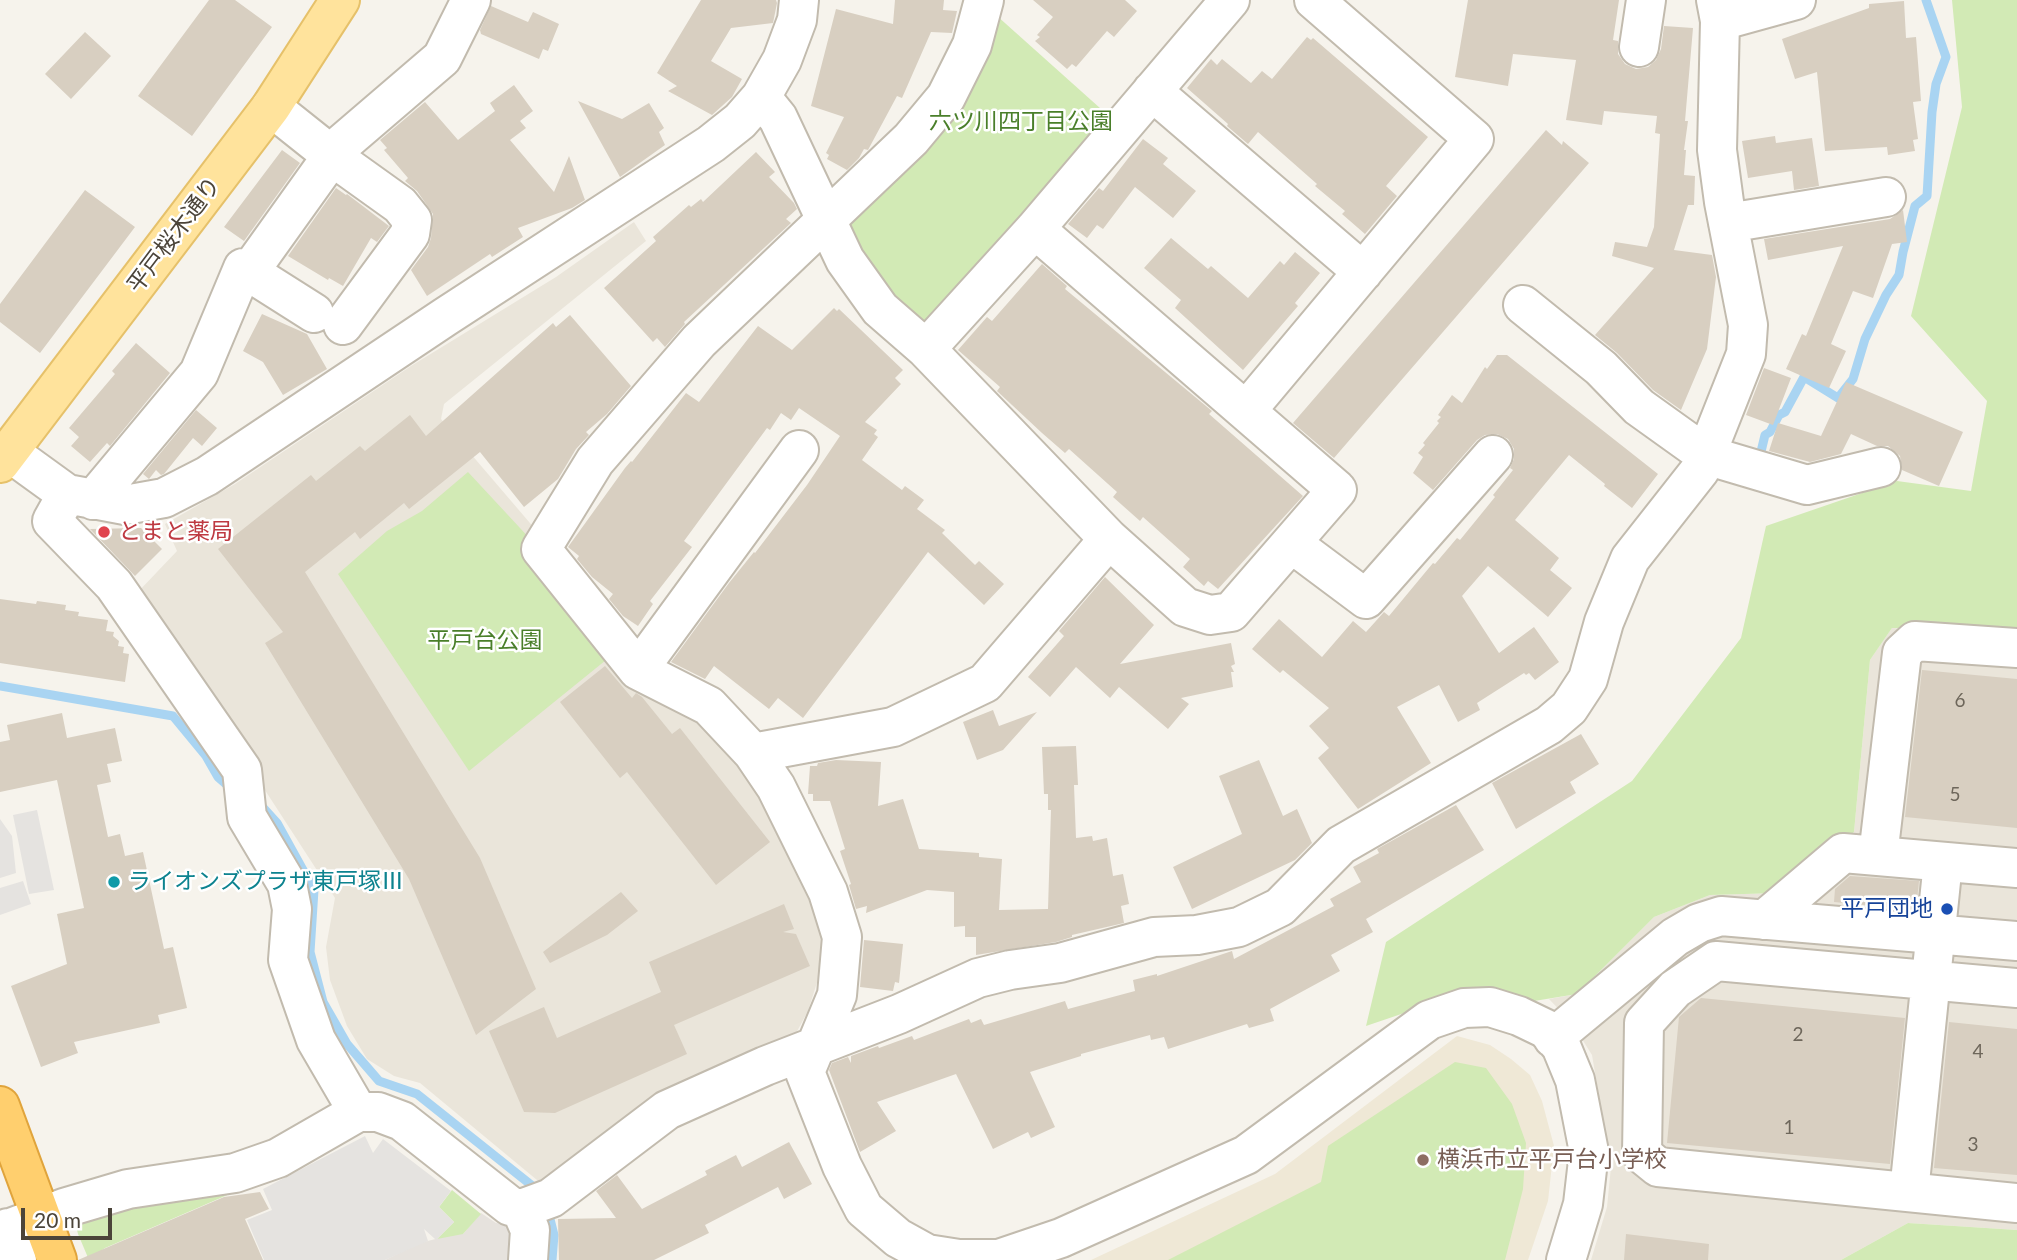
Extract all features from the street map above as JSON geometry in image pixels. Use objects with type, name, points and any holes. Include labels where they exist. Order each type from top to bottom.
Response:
[{"type":"highway","points":[[0,1106],[16,1234],[57,1260]]},
{"type":"main road","name":"平戸桜木通り","points":[[4,458],[271,107],[340,0]]},
{"type":"street","points":[[249,272],[331,155],[442,58],[471,0]]},
{"type":"street","points":[[4,458],[80,497],[125,505],[163,498],[207,476],[711,144],[740,121],[761,97],[782,60],[797,20],[799,0]]},
{"type":"street","points":[[984,0],[972,45],[946,97],[911,139],[827,222],[699,341],[595,461],[541,549],[638,670],[709,706],[753,753],[776,787],[828,892],[842,937],[838,995],[805,1072],[842,1166],[864,1209],[898,1238],[927,1254],[959,1259],[999,1259],[1061,1238],[1246,1155],[1429,1020],[1464,1007],[1490,1007],[1519,1016],[1546,1029],[1560,1046],[1575,1080],[1589,1152],[1583,1204],[1566,1260]]},
{"type":"street","points":[[926,349],[1034,229],[1230,0]]},
{"type":"street","points":[[1246,411],[1474,139],[1314,0]]},
{"type":"street","points":[[1639,47],[1646,0]]},
{"type":"street","points":[[16,1234],[128,1189],[235,1173],[278,1158],[358,1112],[378,1112],[402,1121],[510,1206],[536,1204],[667,1110],[765,1066],[899,1014],[978,978],[1010,970],[1060,963],[1154,937],[1197,935],[1239,927],[1280,907],[1341,845],[1549,725],[1569,708],[1588,679],[1604,622],[1630,559],[1700,470],[1745,354],[1748,325],[1717,150],[1718,11],[1796,0]]},
{"type":"street","points":[[1153,90],[1363,272]]},
{"type":"street","points":[[761,97],[778,118],[845,260],[880,309],[926,349],[1109,540],[1185,607],[1210,615],[1231,612],[1337,490],[1034,229]]},
{"type":"street","points":[[271,107],[400,205],[412,220],[425,222],[410,233],[328,319],[243,268],[199,373],[80,497],[52,521],[114,586],[242,770],[247,817],[287,884],[292,908],[288,960],[316,1040],[358,1112]]},
{"type":"street","points":[[1728,223],[1886,197]]},
{"type":"street","points":[[1524,305],[1601,368],[1639,407],[1706,455],[1807,485],[1881,467]]},
{"type":"street","points":[[638,670],[799,450]]},
{"type":"street","points":[[1291,543],[1366,599],[1493,455]]},
{"type":"street","points":[[753,753],[893,727],[985,683],[1109,540]]},
{"type":"street","points":[[1878,856],[1902,653],[1915,641],[2017,648]]},
{"type":"street","points":[[1764,920],[1843,853],[2017,868]]},
{"type":"street","points":[[1909,1192],[1943,862]]},
{"type":"street","points":[[1553,1038],[1675,937],[1699,923],[1721,916],[2017,941]]},
{"type":"street","points":[[2017,988],[1716,961],[1675,989],[1644,1023],[1642,1154],[1658,1167],[2017,1203]]},
{"type":"street","points":[[528,1260],[530,1230],[536,1204]]},
{"type":"shaded area","points":[[634,222],[646,241],[444,404],[441,419],[689,709],[762,786],[822,924],[825,957],[808,1011],[795,1035],[543,1185],[420,1083],[394,1076],[367,1059],[347,1026],[330,980],[326,947],[335,898],[137,593],[177,551],[165,524],[235,484],[411,366],[556,277]]},
{"type":"shaded area","points":[[1892,628],[2017,636],[2017,1230],[1908,1223],[1841,1260],[1591,1260],[1607,1207],[1611,1167],[1592,1055],[1572,1023],[1549,999],[1577,994],[1654,917],[1710,895],[1779,893],[1854,832],[1870,660]]},
{"type":"shaded area","points":[[37,810],[54,890],[29,894],[13,815]]},
{"type":"shaded area","points":[[0,819],[12,836],[16,873],[0,878]]},
{"type":"shaded area","points":[[23,881],[31,904],[0,915],[0,888]]},
{"type":"shaded area","name":"横浜市立平戸台小学校","points":[[1457,1036],[1490,1045],[1511,1059],[1530,1075],[1542,1101],[1554,1146],[1548,1201],[1528,1260],[1091,1260],[1275,1174]]},
{"type":"shaded area","points":[[365,1136],[373,1153],[383,1139],[451,1191],[439,1207],[454,1222],[437,1239],[424,1229],[428,1241],[385,1260],[264,1260],[247,1220],[272,1210],[263,1189]]},
{"type":"shaded area","points":[[481,1213],[496,1223],[508,1224],[518,1260],[385,1260],[420,1243],[463,1234]]},
{"type":"green space","points":[[1952,0],[2017,0],[2017,630],[1892,628],[1870,660],[1854,832],[1779,893],[1710,895],[1654,917],[1577,994],[1528,1002],[1472,990],[1366,1026],[1386,942],[1632,781],[1741,638],[1766,526],[1897,481],[1971,491],[1987,401],[1911,316],[1962,107]]},
{"type":"green space","name":"六ツ川四丁目公園","points":[[996,15],[1110,117],[924,329],[886,292],[845,224]]},
{"type":"green space","name":"平戸台公園","points":[[468,472],[533,542],[606,660],[469,771],[338,574],[387,531],[422,511]]},
{"type":"green space","name":"横浜市立平戸台小学校","points":[[1455,1062],[1486,1068],[1512,1104],[1526,1143],[1523,1189],[1505,1260],[1168,1260],[1321,1182],[1328,1146]]},
{"type":"green space","points":[[452,1190],[481,1214],[463,1234],[437,1239],[454,1222],[439,1207]]},
{"type":"green space","points":[[232,1193],[105,1248],[89,1260],[78,1234],[77,1230],[84,1218],[133,1205]]},
{"type":"green space","points":[[1908,1223],[2017,1230],[2017,1260],[1841,1260]]},
{"type":"building","points":[[209,0],[235,0],[272,27],[192,136],[138,96]]},
{"type":"building","points":[[701,0],[776,0],[777,3],[773,23],[731,28],[711,61],[742,79],[732,97],[712,115],[668,91],[677,86],[657,73]]},
{"type":"building","points":[[895,0],[944,0],[943,10],[957,11],[952,33],[931,32],[902,98],[897,96],[868,150],[864,149],[847,170],[827,159],[829,155],[826,153],[844,117],[811,106],[836,9],[893,24]]},
{"type":"building","points":[[1033,0],[1125,0],[1137,11],[1114,37],[1107,31],[1076,67],[1072,64],[1067,69],[1035,41],[1053,17]]},
{"type":"building","points":[[1468,0],[1619,0],[1613,40],[1618,41],[1618,54],[1625,64],[1636,69],[1648,67],[1656,60],[1661,49],[1664,26],[1693,28],[1685,121],[1688,121],[1684,175],[1695,176],[1694,205],[1688,205],[1674,250],[1712,255],[1716,277],[1707,349],[1681,410],[1653,390],[1595,335],[1654,268],[1612,256],[1615,242],[1647,247],[1654,227],[1660,134],[1655,133],[1657,116],[1604,111],[1602,125],[1566,120],[1576,60],[1513,54],[1508,86],[1455,77]]},
{"type":"building","points":[[1904,1],[1906,38],[1916,37],[1921,101],[1913,102],[1918,139],[1913,140],[1915,151],[1888,155],[1887,147],[1825,151],[1817,72],[1795,79],[1782,39],[1869,8],[1869,4]]},
{"type":"building","points":[[491,6],[528,22],[533,12],[559,24],[548,51],[543,49],[539,59],[481,34],[480,30]]},
{"type":"building","points":[[85,32],[111,56],[71,99],[45,74]]},
{"type":"building","points":[[1307,37],[1311,40],[1313,38],[1428,137],[1386,186],[1397,196],[1365,234],[1342,214],[1345,211],[1315,186],[1317,184],[1258,132],[1248,144],[1187,88],[1211,59],[1217,65],[1222,59],[1251,83],[1262,71],[1272,79]]},
{"type":"building","points":[[514,85],[533,111],[520,121],[526,128],[510,140],[554,192],[569,156],[585,200],[572,208],[518,228],[523,237],[492,257],[490,254],[427,296],[411,270],[428,247],[433,214],[417,191],[405,181],[408,178],[384,150],[387,148],[380,140],[425,102],[458,140],[495,111],[490,103]]},
{"type":"building","points":[[578,101],[622,119],[649,103],[664,128],[659,132],[665,145],[620,177]]},
{"type":"building","points":[[1546,130],[1562,145],[1563,141],[1589,163],[1334,458],[1293,423]]},
{"type":"building","points":[[1775,136],[1776,143],[1812,138],[1819,186],[1794,190],[1792,171],[1748,178],[1742,141]]},
{"type":"building","points":[[1143,139],[1168,158],[1163,164],[1196,191],[1173,218],[1135,187],[1103,229],[1097,225],[1087,238],[1068,224],[1099,188],[1103,191]]},
{"type":"building","points":[[282,150],[300,163],[244,241],[224,227]]},
{"type":"building","points":[[756,152],[775,172],[769,177],[797,209],[786,219],[791,223],[684,322],[665,347],[657,338],[653,342],[604,288],[656,241],[653,237],[689,205],[691,207],[701,199],[703,202]]},
{"type":"building","points":[[336,188],[389,226],[377,242],[371,238],[343,286],[288,256]]},
{"type":"building","points":[[85,190],[135,227],[40,353],[0,322],[0,304]]},
{"type":"building","points":[[1903,210],[1907,242],[1892,244],[1873,298],[1853,291],[1831,344],[1846,351],[1829,388],[1786,369],[1802,334],[1806,336],[1843,246],[1768,260],[1764,239],[1890,219]]},
{"type":"building","points":[[1171,238],[1208,269],[1211,266],[1248,298],[1280,261],[1284,265],[1295,252],[1320,273],[1295,303],[1298,306],[1243,370],[1175,308],[1181,300],[1144,268]]},
{"type":"building","points":[[1042,264],[1067,286],[1065,289],[1212,411],[1209,414],[1303,496],[1218,589],[1208,581],[1204,586],[1183,567],[1190,559],[1143,517],[1140,521],[1113,497],[1117,492],[1069,449],[1065,453],[1042,433],[997,391],[1000,387],[958,350],[987,317],[992,321]]},
{"type":"building","points":[[834,308],[837,311],[839,309],[903,370],[895,378],[901,384],[865,422],[877,430],[874,434],[878,437],[862,460],[902,490],[905,486],[924,500],[917,509],[945,530],[942,533],[975,565],[979,561],[1004,584],[984,605],[928,552],[803,718],[778,698],[769,709],[714,666],[705,679],[671,662],[729,583],[807,485],[840,436],[799,408],[791,420],[781,413],[684,541],[692,547],[650,601],[653,604],[638,626],[623,616],[609,599],[613,594],[592,577],[577,559],[579,556],[568,547],[625,468],[686,393],[699,402],[758,326],[792,350]]},
{"type":"building","points":[[262,314],[307,334],[327,369],[283,395],[263,362],[243,351]]},
{"type":"building","points":[[570,315],[631,386],[607,414],[586,432],[589,435],[576,449],[558,479],[524,507],[480,452],[409,509],[404,503],[360,539],[355,532],[305,572],[480,858],[536,989],[476,1035],[409,879],[265,643],[283,632],[218,549],[311,475],[316,481],[360,446],[365,451],[410,415],[426,436],[553,323],[556,327]]},
{"type":"building","points":[[136,343],[170,373],[110,446],[107,443],[90,462],[71,446],[79,437],[69,428],[115,374],[112,371]]},
{"type":"building","points":[[1497,355],[1507,355],[1658,474],[1632,508],[1569,455],[1515,520],[1559,558],[1550,570],[1572,588],[1548,617],[1488,566],[1462,596],[1499,653],[1534,627],[1559,662],[1535,680],[1529,673],[1524,673],[1477,703],[1480,710],[1458,722],[1439,685],[1397,707],[1431,763],[1358,809],[1318,758],[1329,748],[1309,726],[1329,708],[1283,670],[1280,673],[1252,649],[1279,619],[1322,657],[1353,621],[1366,632],[1384,612],[1389,616],[1433,563],[1435,564],[1457,538],[1460,540],[1513,470],[1510,468],[1514,449],[1508,439],[1497,434],[1485,435],[1477,440],[1433,490],[1413,473],[1423,457],[1418,453],[1425,445],[1423,443],[1439,423],[1437,421],[1441,417],[1438,415],[1452,395],[1462,403],[1485,367],[1487,369]]},
{"type":"building","points":[[1764,368],[1791,378],[1773,425],[1746,415]]},
{"type":"building","points":[[1846,382],[1963,432],[1939,486],[1902,470],[1900,456],[1888,446],[1877,446],[1851,434],[1841,454],[1810,462],[1769,451],[1778,423],[1821,436]]},
{"type":"building","points":[[196,410],[217,428],[202,446],[193,438],[164,474],[161,475],[156,470],[149,479],[143,474]]},
{"type":"building","points":[[141,528],[162,549],[135,576],[90,529]]},
{"type":"building","points":[[1105,577],[1154,625],[1120,664],[1231,643],[1235,664],[1231,666],[1234,672],[1231,672],[1233,687],[1181,698],[1189,704],[1168,729],[1119,687],[1110,698],[1076,667],[1050,697],[1028,677],[1064,636],[1059,631]]},
{"type":"building","points":[[0,599],[66,605],[65,610],[79,612],[78,616],[108,620],[106,631],[114,632],[113,636],[119,641],[118,646],[124,647],[123,653],[129,654],[125,682],[0,663]]},
{"type":"building","points":[[605,666],[632,698],[636,693],[642,697],[672,734],[680,728],[770,842],[716,885],[627,772],[620,778],[560,702]]},
{"type":"building","points":[[1922,670],[2017,679],[2017,828],[1905,817]]},
{"type":"building","points":[[993,710],[999,726],[1037,712],[1003,750],[977,760],[963,722]]},
{"type":"building","name":"ライオンズプラザ東戸塚Ⅲ","points":[[62,713],[67,738],[115,728],[122,761],[107,764],[111,782],[97,785],[108,837],[120,834],[125,856],[143,852],[164,949],[173,947],[187,1008],[158,1015],[160,1023],[74,1042],[78,1053],[41,1067],[11,986],[67,964],[57,914],[84,908],[57,780],[0,792],[0,742],[10,740],[7,725]]},
{"type":"building","points":[[1581,734],[1599,764],[1570,782],[1576,793],[1516,829],[1492,783]]},
{"type":"building","points":[[1076,746],[1076,838],[1092,836],[1093,841],[1107,838],[1113,876],[1123,874],[1129,904],[1121,906],[1124,923],[1072,935],[1056,942],[976,955],[976,937],[965,937],[965,926],[954,927],[954,892],[927,890],[866,913],[867,906],[856,909],[840,851],[845,849],[830,801],[813,801],[813,794],[808,794],[810,766],[836,760],[881,762],[878,806],[903,799],[919,849],[979,853],[979,857],[1002,859],[999,910],[1048,909],[1051,810],[1048,810],[1048,794],[1044,794],[1042,747]]},
{"type":"building","points":[[1259,760],[1283,816],[1297,809],[1312,843],[1295,860],[1192,909],[1173,867],[1242,834],[1219,776]]},
{"type":"building","points":[[1456,805],[1484,850],[1366,919],[1373,932],[1331,955],[1340,971],[1270,1009],[1274,1021],[1249,1028],[1247,1024],[1168,1049],[1164,1037],[1151,1040],[1150,1035],[1081,1054],[1030,1072],[1055,1127],[1031,1138],[1028,1132],[993,1149],[956,1074],[877,1102],[896,1131],[860,1152],[829,1070],[832,1063],[848,1057],[851,1063],[851,1056],[912,1036],[914,1040],[969,1019],[971,1023],[981,1019],[984,1025],[1065,1001],[1068,1009],[1135,991],[1133,980],[1157,976],[1232,951],[1234,959],[1334,906],[1330,899],[1361,882],[1353,867],[1379,853],[1377,849]]},
{"type":"building","points":[[1850,876],[1919,881],[1916,910],[1834,902],[1835,889]]},
{"type":"building","points":[[621,892],[638,911],[607,935],[550,963],[543,952]]},
{"type":"building","points":[[784,904],[794,929],[783,932],[796,934],[810,966],[674,1025],[687,1054],[555,1113],[524,1112],[489,1031],[544,1007],[557,1038],[661,992],[649,962]]},
{"type":"building","points":[[864,940],[903,944],[899,983],[895,982],[893,991],[860,987]]},
{"type":"building","points":[[1701,998],[1905,1018],[1890,1164],[1667,1143],[1679,1017]]},
{"type":"building","points":[[1949,1022],[2017,1029],[2017,1175],[1934,1168]]},
{"type":"building","points":[[789,1142],[812,1184],[784,1199],[778,1187],[705,1225],[709,1233],[654,1260],[559,1260],[558,1219],[616,1218],[596,1191],[617,1175],[642,1209],[707,1175],[705,1171],[736,1155],[742,1167]]},
{"type":"building","points":[[260,1192],[269,1209],[245,1219],[263,1260],[78,1260],[224,1197]]},
{"type":"building","points":[[1626,1234],[1709,1244],[1708,1260],[1624,1260]]},
{"type":"waterway","points":[[1759,460],[1765,435],[1770,432],[1779,415],[1785,412],[1804,377],[1838,398],[1853,379],[1865,339],[1899,275],[1915,206],[1927,196],[1932,112],[1936,84],[1946,57],[1926,0]]},
{"type":"waterway","points":[[0,686],[173,716],[206,756],[218,777],[233,790]]},
{"type":"waterway","points":[[258,802],[277,823],[314,890],[310,952],[323,1002],[347,1044],[379,1081],[417,1094],[540,1192]]},
{"type":"waterway","points":[[547,1207],[554,1235],[552,1260]]},
{"type":"place","name":"とまと薬局","points":[[104,532]]},
{"type":"place","name":"ライオンズプラザ東戸塚Ⅲ","points":[[114,882]]},
{"type":"place","name":"平戸団地","points":[[1947,909]]},
{"type":"place","name":"横浜市立平戸台小学校","points":[[1423,1160]]}]
